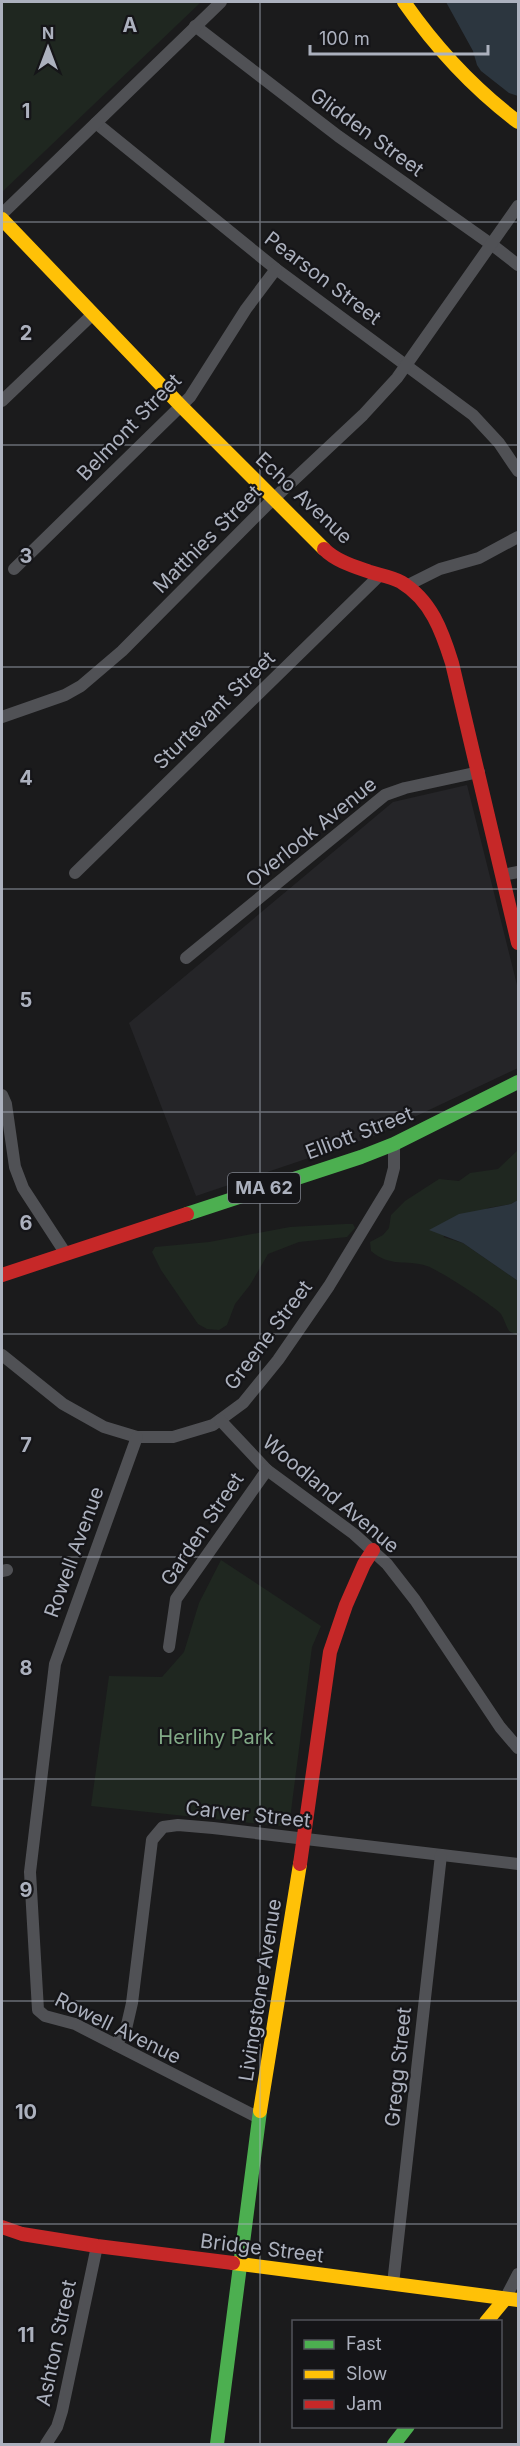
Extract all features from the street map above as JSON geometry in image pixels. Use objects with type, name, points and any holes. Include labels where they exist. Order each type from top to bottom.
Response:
[{"type":"street","points":[[2,214],[220,2]]},
{"type":"street","points":[[404,2],[421,27],[459,70],[501,110],[519,122]]},
{"type":"street","name":"Glidden Street","points":[[195,26],[338,136],[519,265]]},
{"type":"street","name":"Pearson Street","points":[[96,123],[276,269],[473,415],[499,443],[519,471]]},
{"type":"street","name":"Matthies Street","points":[[2,717],[65,695],[81,686],[122,651],[274,499],[363,416],[406,364],[519,206]]},
{"type":"street","name":"Echo Avenue","points":[[2,219],[181,406],[331,555],[352,566],[406,586],[430,609],[441,625],[479,772],[519,943]]},
{"type":"street","name":"Belmont Street","points":[[14,569],[190,397],[246,309],[276,269]]},
{"type":"street","points":[[2,401],[92,315]]},
{"type":"street","points":[[406,586],[440,569],[478,558],[519,537]]},
{"type":"street","name":"Sturtevant Street","points":[[75,873],[380,575]]},
{"type":"street","name":"Overlook Avenue","points":[[186,958],[385,795],[405,788],[479,772]]},
{"type":"street","points":[[502,875],[519,872]]},
{"type":"street","name":"Elliott Street","points":[[2,1275],[394,1144],[519,1082]]},
{"type":"street","points":[[2,1095],[6,1104],[15,1167],[22,1188],[66,1254]]},
{"type":"street","name":"Greene Street","points":[[2,1355],[63,1404],[104,1427],[136,1437],[173,1437],[193,1433],[213,1425],[243,1403],[285,1351],[329,1286],[389,1187],[394,1168],[394,1144]]},
{"type":"street","name":"Woodland Avenue","points":[[220,1420],[267,1470],[373,1550],[415,1600],[500,1727],[519,1748]]},
{"type":"street","name":"Rowell Avenue","points":[[136,1437],[55,1665],[30,1872],[38,2010],[45,2016],[75,2024],[259,2118]]},
{"type":"street","name":"Garden Street","points":[[169,1647],[176,1599],[267,1470]]},
{"type":"street","name":"Livingstone Avenue","points":[[218,2445],[259,2118],[304,1839],[330,1652],[350,1594],[363,1564],[373,1550]]},
{"type":"street","name":"Carver Street","points":[[116,2045],[126,2029],[132,2003],[152,1840],[163,1827],[178,1825],[519,1864]]},
{"type":"street","name":"Gregg Street","points":[[393,2284],[441,1855]]},
{"type":"street","name":"Bridge Street","points":[[2,2227],[22,2234],[97,2247],[512,2300]]},
{"type":"street","name":"Ashton Street","points":[[46,2445],[57,2427],[62,2411],[97,2247]]},
{"type":"street","points":[[488,2320],[512,2300],[519,2274]]},
{"type":"street","points":[[394,2445],[407,2428]]},
{"type":"shaded area","points":[[446,2],[518,2],[518,96],[509,93],[481,71],[473,51]]},
{"type":"shaded area","points":[[467,785],[518,989],[518,1068],[374,1136],[196,1196],[129,1023],[393,802]]},
{"type":"shaded area","points":[[518,1200],[518,1281],[463,1243],[429,1230],[459,1214],[511,1204]]},
{"type":"green space","points":[[2,2],[201,2],[2,192]]},
{"type":"green space","points":[[518,1150],[518,1200],[511,1204],[488,1208],[443,1237],[463,1243],[518,1281],[518,1336],[509,1331],[501,1314],[466,1288],[427,1266],[385,1260],[371,1251],[370,1242],[383,1235],[389,1228],[391,1215],[405,1201],[439,1179],[459,1181],[470,1173],[498,1169]]},
{"type":"green space","points":[[353,1224],[355,1228],[347,1237],[299,1242],[268,1254],[250,1285],[235,1304],[227,1325],[219,1330],[207,1329],[198,1324],[161,1270],[152,1252],[155,1247],[209,1242],[290,1227]]},
{"type":"green space","name":"Herlihy Park","points":[[221,1560],[321,1626],[312,1647],[289,1827],[91,1806],[109,1676],[162,1677],[184,1652],[199,1603]]},
{"type":"traffic: fast","points":[[187,1214],[394,1144],[518,1082]]},
{"type":"traffic: fast","points":[[217,2444],[260,2111]]},
{"type":"traffic: fast","points":[[394,2444],[406,2428]]},
{"type":"traffic: slow","points":[[404,2],[456,66],[518,122]]},
{"type":"traffic: slow","points":[[2,219],[181,406],[324,549]]},
{"type":"traffic: slow","points":[[260,2111],[300,1864]]},
{"type":"traffic: slow","points":[[233,2263],[518,2300]]},
{"type":"traffic: slow","points":[[488,2320],[505,2299]]},
{"type":"traffic: jam","points":[[324,549],[345,563],[401,582],[420,598],[434,617],[452,663],[518,943]]},
{"type":"traffic: jam","points":[[2,1275],[187,1214]]},
{"type":"traffic: jam","points":[[300,1864],[330,1652],[346,1605],[364,1564],[373,1550]]},
{"type":"traffic: jam","points":[[2,2227],[22,2234],[97,2246],[233,2263]]}]
